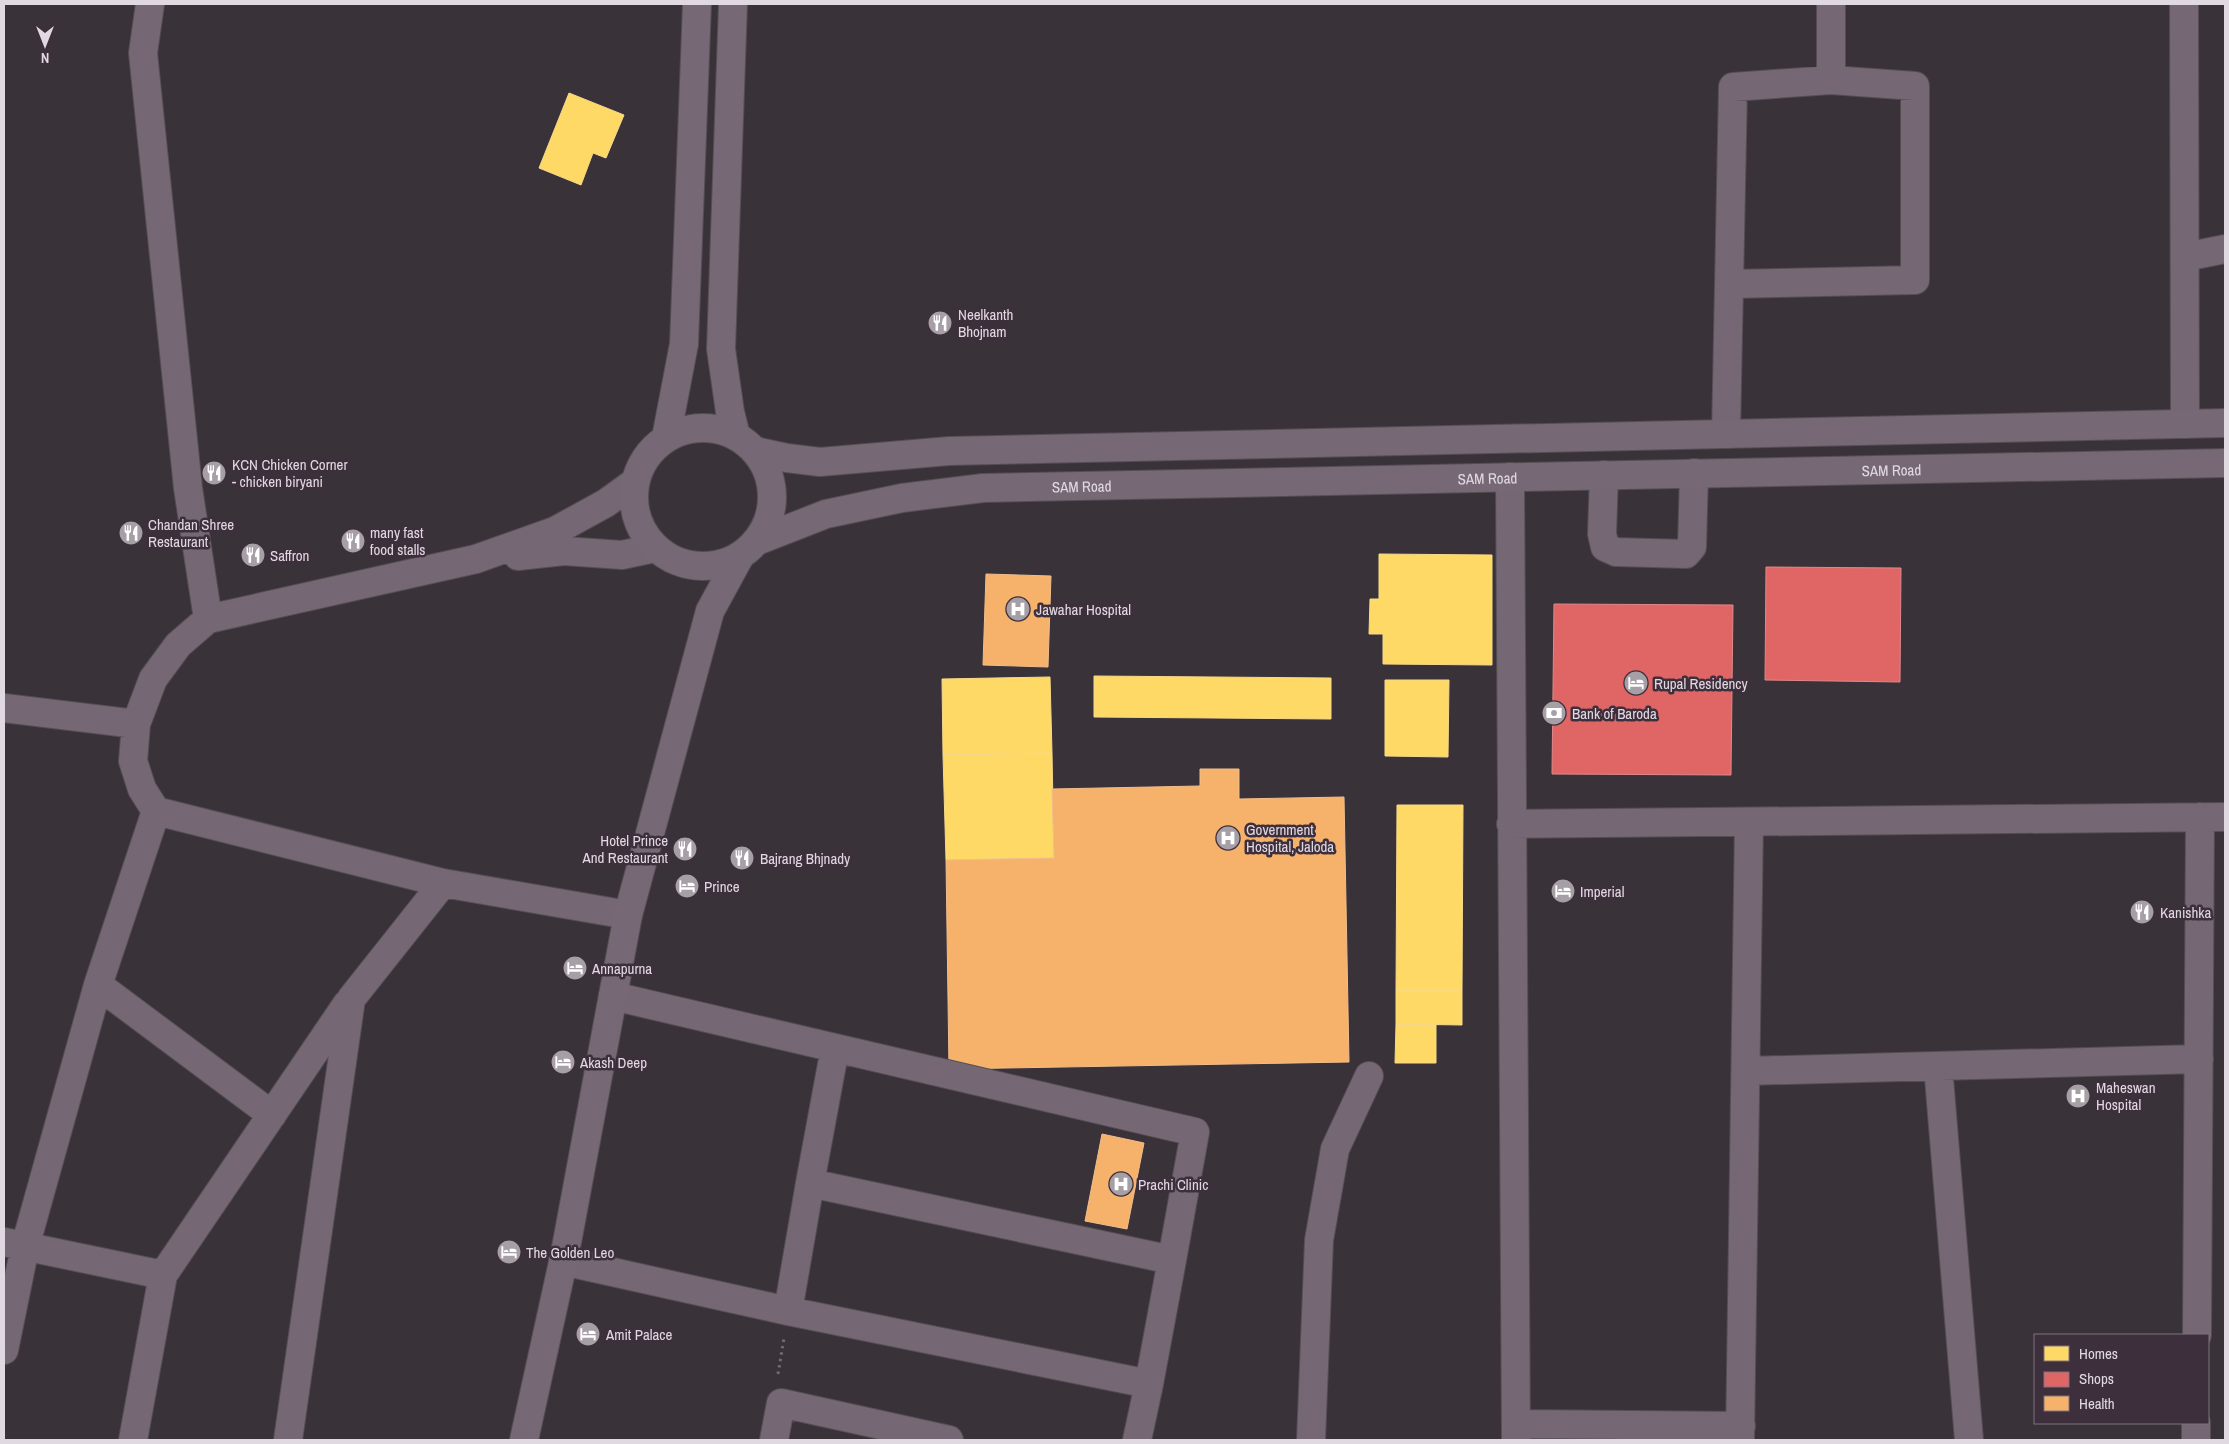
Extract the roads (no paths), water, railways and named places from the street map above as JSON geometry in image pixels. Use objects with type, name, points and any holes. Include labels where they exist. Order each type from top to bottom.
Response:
[{"type":"main road","points":[[666,438],[684,344],[697,4]]},
{"type":"main road","points":[[524,1440],[563,1261],[628,915],[710,611],[749,548],[767,524],[772,505],[772,486],[766,467],[746,444],[730,412],[721,349],[733,4]]},
{"type":"main road","points":[[710,611],[705,590],[695,576],[655,548],[640,529],[633,506],[635,482],[644,460],[666,438],[697,428],[717,429],[746,444],[787,458],[820,462],[949,451],[2225,423]]},
{"type":"main road","name":"SAM Road","points":[[749,548],[826,514],[902,498],[983,488],[2225,463]]},
{"type":"main road","points":[[655,548],[697,566],[720,564],[749,548]]},
{"type":"street","points":[[150,4],[143,53],[188,488],[208,618]]},
{"type":"street","points":[[1831,4],[1831,80]]},
{"type":"street","points":[[2184,4],[2185,424]]},
{"type":"street","points":[[1726,434],[1732,86],[1831,80],[1915,86],[1915,280],[1729,284]]},
{"type":"street","points":[[2185,257],[2225,249]]},
{"type":"street","points":[[1604,475],[1602,534],[1605,547],[1616,552],[1686,554],[1692,547],[1694,473]]},
{"type":"street","points":[[1510,477],[1516,1432],[1740,1433],[1749,822]]},
{"type":"street","points":[[476,560],[555,532],[606,503],[635,482]]},
{"type":"street","points":[[628,915],[443,883],[156,811],[142,789],[133,761],[136,724],[153,679],[178,644],[208,618],[476,560],[564,552],[622,555],[655,548]]},
{"type":"street","points":[[4,708],[136,724]]},
{"type":"street","points":[[4,1350],[15,1245],[156,811]]},
{"type":"street","points":[[1511,824],[2213,817],[2199,1060],[2197,1334]]},
{"type":"street","points":[[133,1440],[163,1275],[351,999],[443,883]]},
{"type":"street","points":[[98,985],[272,1115]]},
{"type":"street","points":[[613,996],[1195,1132],[1137,1440]]},
{"type":"street","points":[[288,1440],[351,999]]},
{"type":"street","points":[[788,1311],[835,1048]]},
{"type":"street","points":[[1746,1071],[2199,1060]]},
{"type":"street","points":[[1938,1066],[1969,1440]]},
{"type":"street","points":[[1311,1440],[1319,1240],[1335,1149],[1369,1076]]},
{"type":"street","points":[[810,1183],[1172,1260]]},
{"type":"street","points":[[15,1245],[163,1275]]},
{"type":"street","points":[[563,1261],[788,1311],[1149,1384]]},
{"type":"street","points":[[774,1440],[781,1403],[949,1440]]},
{"type":"street","points":[[2196,1424],[2196,1440]]},
{"type":"place","name":"Neelkanth Bhojnam","points":[[940,323]]},
{"type":"place","name":"KCN Chicken Corner - chicken biryani","points":[[214,473]]},
{"type":"place","name":"Chandan Shree Restaurant","points":[[131,533]]},
{"type":"place","name":"many fast food stalls","points":[[353,541]]},
{"type":"place","name":"Saffron","points":[[253,555]]},
{"type":"place","name":"Jawahar Hospital","points":[[1018,609]]},
{"type":"place","name":"Rupal Residency","points":[[1636,683]]},
{"type":"place","name":"Bank of Baroda","points":[[1554,713]]},
{"type":"place","name":"Government Hospital, Jaloda","points":[[1228,838]]},
{"type":"place","name":"Hotel Prince And Restaurant","points":[[685,849]]},
{"type":"place","name":"Bajrang Bhjnady","points":[[742,858]]},
{"type":"place","name":"Prince","points":[[687,886]]},
{"type":"place","name":"Imperial","points":[[1563,891]]},
{"type":"place","name":"Kanishka","points":[[2142,912]]},
{"type":"place","name":"Annapurna","points":[[575,968]]},
{"type":"place","name":"Akash Deep","points":[[563,1062]]},
{"type":"place","name":"Maheswan Hospital","points":[[2078,1096]]},
{"type":"place","name":"Prachi Clinic","points":[[1121,1184]]},
{"type":"place","name":"The Golden Leo","points":[[509,1252]]},
{"type":"place","name":"Amit Palace","points":[[588,1334]]}]
